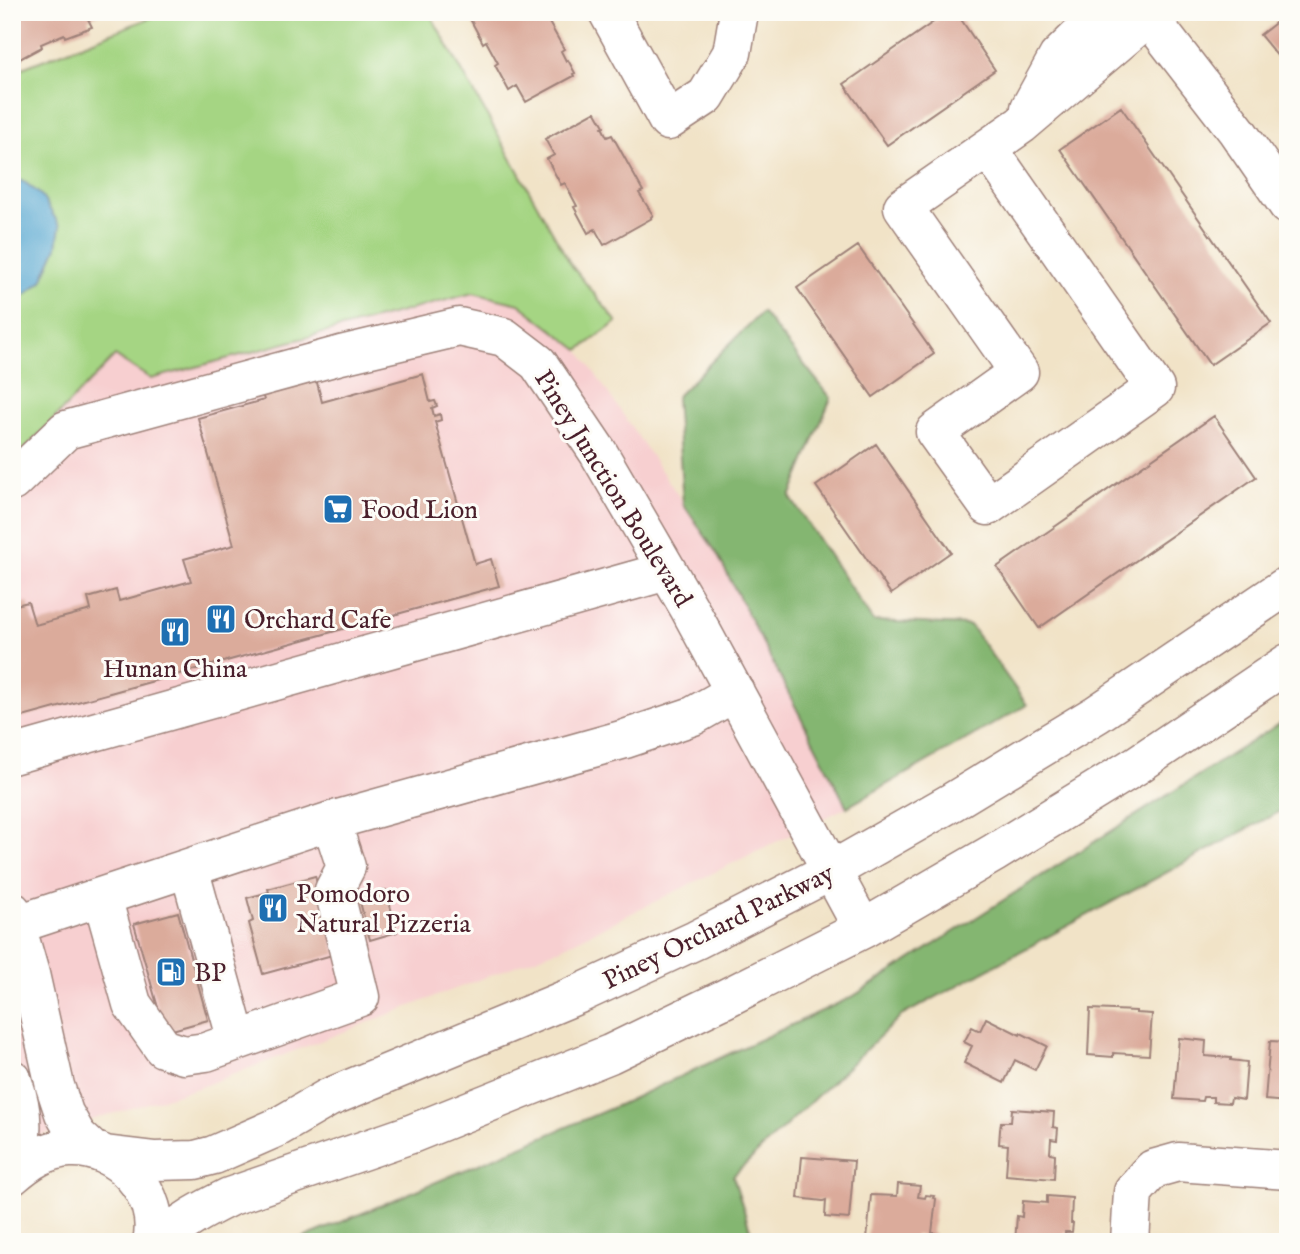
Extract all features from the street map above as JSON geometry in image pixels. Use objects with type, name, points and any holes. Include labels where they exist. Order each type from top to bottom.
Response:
[{"type":"street","points":[[608,12],[668,121],[706,96],[732,53],[739,12]]},
{"type":"street","points":[[1021,125],[1058,57],[1104,12]]},
{"type":"street","points":[[988,148],[1156,388],[988,506],[935,432],[1019,372],[904,208],[988,148],[1021,125],[1150,14],[1288,205]]},
{"type":"street","name":"Piney Junction Boulevard","points":[[12,482],[66,430],[341,355],[459,327],[504,337],[538,363],[598,452],[735,692],[863,929]]},
{"type":"street","points":[[12,755],[667,571]]},
{"type":"street","name":"Piney Orchard Parkway","points":[[12,1176],[29,1162],[49,1152],[70,1148],[155,1161],[195,1160],[214,1155],[278,1127],[328,1098],[579,995],[696,940],[831,871],[952,802],[1097,713],[1288,585]]},
{"type":"street","points":[[161,1242],[169,1233],[206,1208],[229,1197],[411,1134],[610,1054],[863,929],[1125,773],[1288,663]]},
{"type":"street","points":[[152,1242],[152,1210],[142,1187],[126,1168],[77,1136],[64,1113],[55,1086],[30,974],[14,921],[102,897],[331,821],[625,739],[693,716],[735,692]]},
{"type":"street","points":[[102,897],[132,1004],[163,1048],[184,1055],[206,1052],[360,997],[334,890],[346,867],[331,821]]},
{"type":"street","points":[[189,868],[237,1041]]},
{"type":"street","points":[[12,1079],[19,1097],[22,1133],[12,1176]]},
{"type":"street","points":[[1130,1242],[1133,1192],[1153,1169],[1178,1162],[1288,1170]]},
{"type":"shaded area","points":[[473,293],[519,304],[579,350],[716,551],[847,807],[559,949],[198,1088],[12,1144],[12,462],[115,356],[151,379]]},
{"type":"green space","points":[[165,12],[429,12],[571,265],[617,322],[579,350],[519,304],[473,293],[151,379],[115,356],[12,462],[12,72]]},
{"type":"green space","points":[[762,312],[831,398],[790,497],[873,621],[970,625],[1027,705],[847,807],[716,552],[683,504],[676,397]]},
{"type":"green space","points":[[1288,718],[1288,807],[901,1016],[733,1176],[754,1242],[294,1242],[614,1107],[852,997]]},
{"type":"water","points":[[12,177],[26,183],[41,195],[60,226],[57,247],[42,281],[25,295],[12,299]]},
{"type":"building","points":[[12,12],[104,12],[88,19],[92,27],[65,37],[64,34],[41,44],[42,47],[16,61],[12,51]]},
{"type":"building","points":[[476,12],[543,12],[564,49],[561,51],[575,73],[574,76],[526,102],[517,86],[509,91],[495,65],[498,63],[469,17]]},
{"type":"building","points":[[948,12],[956,12],[995,70],[887,145],[844,84]]},
{"type":"building","points":[[1288,13],[1288,69],[1260,35]]},
{"type":"building","points":[[1121,107],[1271,323],[1210,365],[1060,149]]},
{"type":"building","points":[[594,112],[604,126],[602,127],[607,137],[612,135],[643,191],[639,193],[653,215],[604,245],[595,229],[588,233],[565,183],[561,185],[547,159],[554,155],[545,139]]},
{"type":"building","points":[[858,246],[934,354],[873,397],[797,288]]},
{"type":"building","points":[[423,374],[430,402],[435,401],[437,406],[432,408],[434,416],[440,414],[441,420],[435,422],[475,564],[491,559],[499,586],[12,720],[12,606],[28,602],[35,625],[91,610],[88,598],[116,590],[119,601],[191,581],[184,559],[234,545],[198,418],[264,400],[261,390],[315,375],[322,402]]},
{"type":"building","points":[[1214,416],[1256,477],[1039,628],[997,567]]},
{"type":"building","points":[[876,444],[951,552],[891,594],[816,486]]},
{"type":"building","points":[[315,876],[336,954],[263,974],[249,923],[253,921],[247,898]]},
{"type":"building","points":[[386,890],[397,932],[370,940],[359,898]]},
{"type":"building","name":"BP","points":[[178,912],[208,1020],[165,1032],[134,924]]},
{"type":"building","points":[[1090,1009],[1152,1014],[1149,1055],[1088,1055]]},
{"type":"building","points":[[986,1018],[1047,1046],[1035,1070],[1015,1060],[1004,1083],[964,1063],[972,1046],[964,1042],[972,1027],[980,1031]]},
{"type":"building","points":[[1179,1038],[1206,1041],[1205,1056],[1247,1062],[1244,1100],[1231,1098],[1230,1103],[1213,1102],[1213,1097],[1203,1097],[1202,1101],[1174,1099]]},
{"type":"building","points":[[1270,1041],[1288,1042],[1288,1102],[1265,1100]]},
{"type":"building","points":[[1012,1109],[1054,1112],[1053,1127],[1058,1128],[1057,1140],[1051,1139],[1050,1153],[1055,1154],[1054,1179],[1006,1175],[1008,1145],[999,1144],[1000,1130],[1001,1122],[1011,1122]]},
{"type":"building","points":[[802,1157],[854,1161],[849,1219],[825,1217],[826,1200],[798,1198]]},
{"type":"building","points":[[898,1184],[920,1186],[918,1197],[934,1196],[934,1237],[895,1237],[895,1242],[867,1239],[871,1195],[897,1196]]},
{"type":"building","points":[[1047,1196],[1072,1198],[1072,1232],[1065,1232],[1064,1242],[1015,1242],[1017,1216],[1022,1217],[1023,1201],[1047,1203]]},
{"type":"place","name":"Food Lion","points":[[338,509]]},
{"type":"place","name":"Orchard Cafe","points":[[221,619]]},
{"type":"place","name":"Hunan China","points":[[175,632]]},
{"type":"place","name":"Pomodoro Natural Pizzeria","points":[[273,908]]},
{"type":"place","name":"BP","points":[[171,972]]}]
